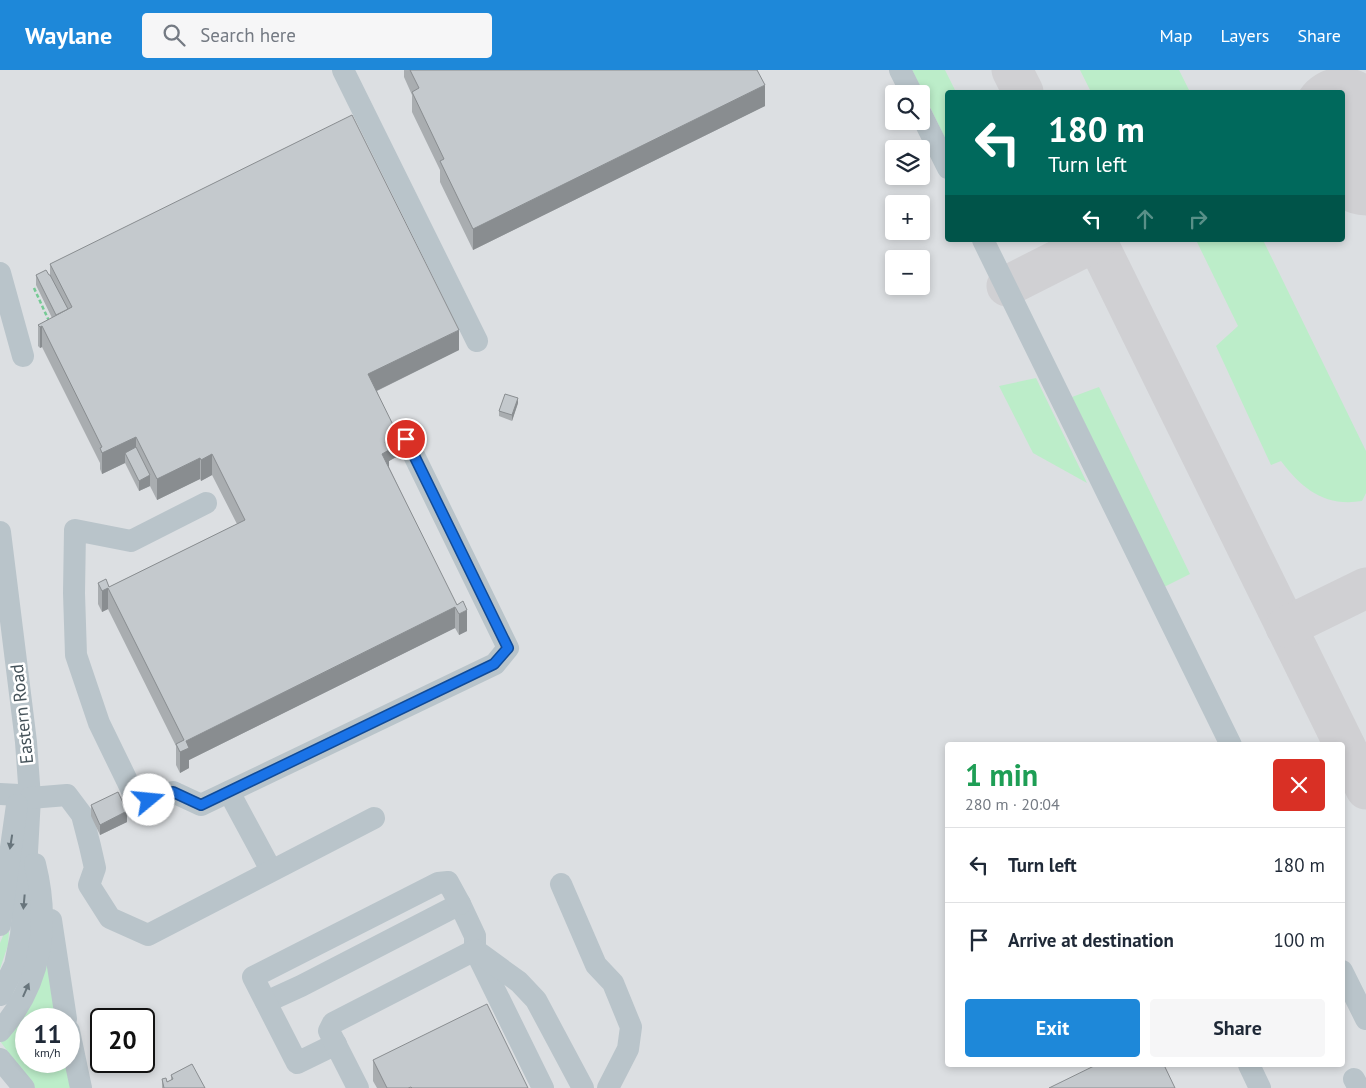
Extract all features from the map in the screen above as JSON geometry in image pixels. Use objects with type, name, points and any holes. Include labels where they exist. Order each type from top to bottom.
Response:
[{"type":"street","points":[[344,70],[477,340]]},
{"type":"street","points":[[900,70],[908,85]]},
{"type":"street","points":[[929,130],[945,162]]},
{"type":"street","points":[[984,242],[1230,742]]},
{"type":"street","points":[[0,273],[23,356]]},
{"type":"street","points":[[206,503],[131,541],[75,530],[74,593],[76,655],[99,723],[134,795],[149,800],[173,792],[201,805],[494,664],[508,648],[406,439]]},
{"type":"street","name":"Eastern Road","points":[[0,532],[26,742],[16,795],[41,888],[40,946],[37,967],[21,1002],[0,1031]]},
{"type":"street","points":[[229,792],[271,870]]},
{"type":"street","points":[[0,925],[16,795],[67,795],[82,816],[90,846],[94,868],[89,885],[110,918],[148,935],[374,818]]},
{"type":"street","name":"Eastern Road","points":[[0,995],[15,965],[21,935],[28,836]]},
{"type":"street","points":[[560,884],[596,965],[613,982],[631,1026],[628,1049],[608,1088]]},
{"type":"street","points":[[41,888],[49,908],[64,1008]]},
{"type":"street","points":[[336,1044],[298,1063],[266,1002],[460,904],[475,936],[476,950],[543,1088]]},
{"type":"street","points":[[358,1088],[329,1031],[332,1023],[476,950]]},
{"type":"street","points":[[476,950],[519,982],[536,1000],[583,1088]]},
{"type":"street","points":[[1345,977],[1366,1018]]},
{"type":"street","points":[[0,1058],[24,1088]]},
{"type":"street","points":[[1250,1067],[1260,1088]]},
{"type":"street","points":[[78,1073],[81,1088]]},
{"type":"path","points":[[34,288],[50,324]]},
{"type":"shaded area","points":[[0,70],[1366,70],[1366,1088],[0,1088]]},
{"type":"green space","points":[[912,70],[945,70],[955,90],[945,90],[945,138],[930,107],[930,85],[919,85]]},
{"type":"green space","points":[[1080,70],[1179,70],[1189,90],[1090,90]]},
{"type":"green space","points":[[1197,242],[1264,242],[1366,451],[1366,493],[1362,501],[1337,501],[1315,494],[1297,480],[1281,461],[1271,465],[1216,346],[1238,326]]},
{"type":"green space","points":[[1036,378],[1087,483],[1033,453],[999,386]]},
{"type":"green space","points":[[1099,387],[1190,574],[1164,587],[1072,397]]},
{"type":"green space","points":[[5,931],[9,932],[8,945],[0,969],[0,943]]},
{"type":"green space","points":[[45,964],[49,964],[58,1008],[19,1008]]},
{"type":"green space","points":[[15,1015],[15,1061],[0,1041]]},
{"type":"green space","points":[[24,1073],[71,1073],[74,1088],[35,1088]]},
{"type":"building","points":[[410,70],[757,70],[765,85],[473,229],[440,161],[444,159],[412,92],[419,88]]},
{"type":"building","points":[[352,115],[459,330],[368,374],[398,435],[385,442],[389,450],[382,454],[457,605],[463,601],[467,610],[459,614],[455,607],[186,741],[189,748],[180,752],[176,744],[184,740],[108,588],[102,591],[98,583],[106,579],[109,587],[245,520],[212,454],[157,479],[136,437],[102,453],[100,448],[102,447],[42,326],[38,325],[72,307],[50,264]]},
{"type":"building","points":[[46,270],[68,309],[56,315],[36,275]]},
{"type":"building","points":[[505,394],[518,398],[512,415],[499,411]]},
{"type":"building","points":[[136,447],[150,475],[139,481],[125,453]]},
{"type":"building","points":[[118,792],[127,811],[100,825],[91,805]]},
{"type":"building","points":[[487,1004],[528,1088],[387,1088],[373,1060]]},
{"type":"building","points":[[192,1064],[205,1088],[164,1088],[162,1079],[166,1078],[167,1082],[173,1079],[171,1075]]},
{"type":"building","points":[[1092,1067],[1165,1067],[1175,1088],[1049,1088]]},
{"type":"taxiway","points":[[1012,70],[1022,90]]},
{"type":"taxiway","points":[[1007,286],[1094,242]]},
{"type":"taxiway","points":[[1097,242],[1343,742]]},
{"type":"taxiway","points":[[1286,627],[1366,588]]},
{"type":"taxiway","points":[[1345,746],[1366,789]]},
{"type":"runway","points":[[1345,124],[1366,165]]},
{"type":"route","points":[[149,800],[173,792],[201,805],[494,664],[508,648],[406,439]]}]
